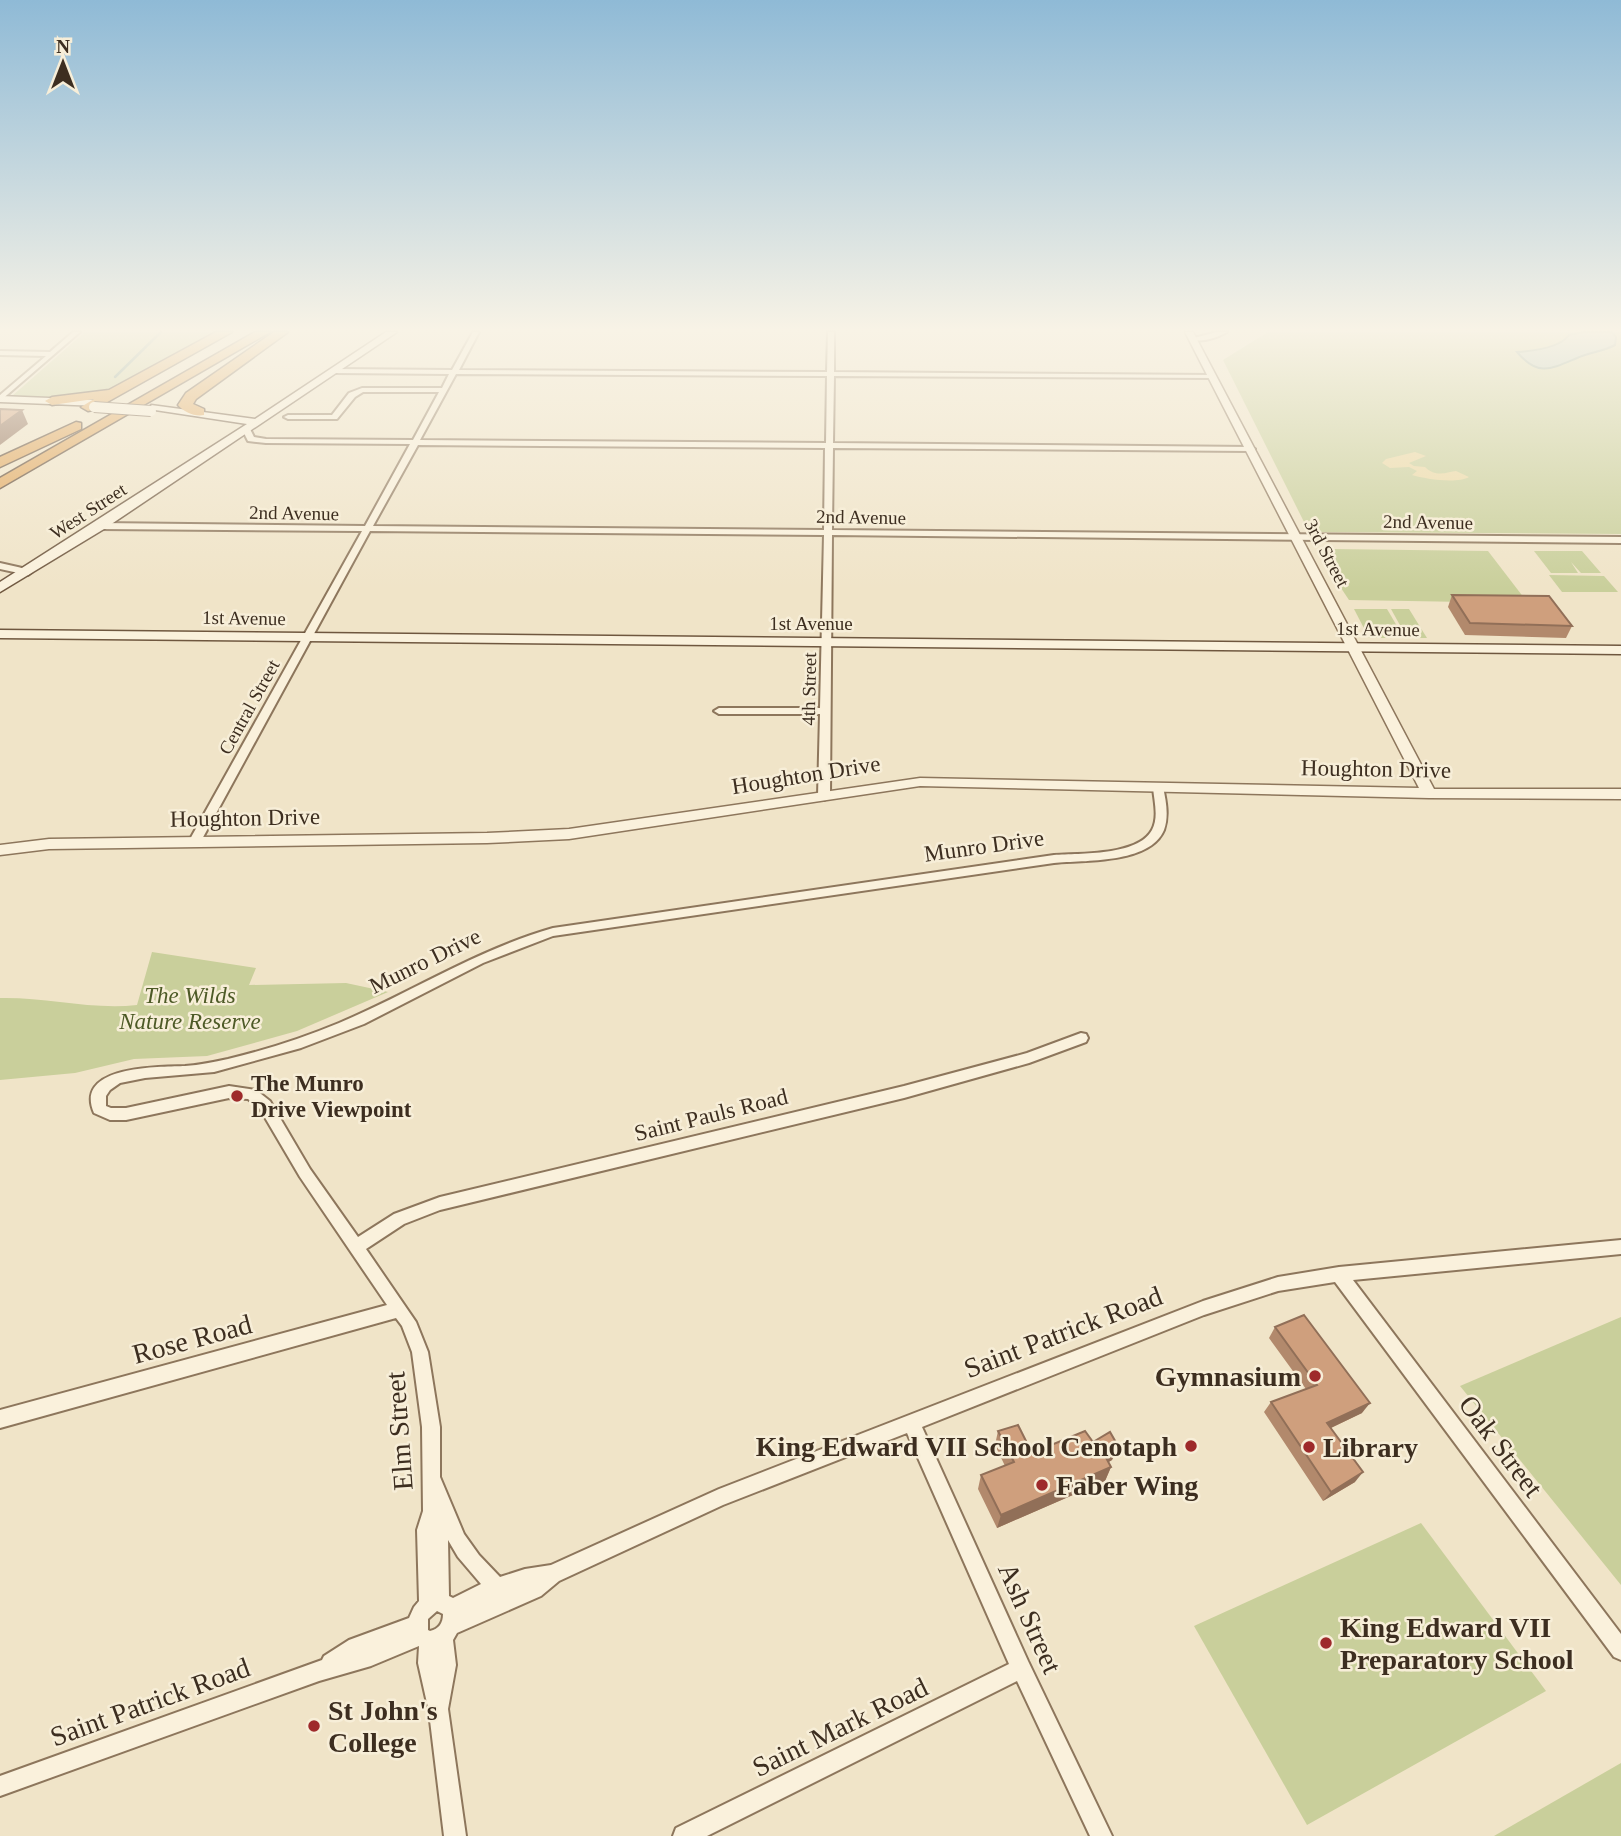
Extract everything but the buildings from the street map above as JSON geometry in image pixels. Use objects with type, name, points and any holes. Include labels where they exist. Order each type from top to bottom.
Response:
[{"type":"highway","points":[[0,473],[80,418]]},
{"type":"highway","points":[[0,463],[83,422],[86,418]]},
{"type":"highway","points":[[0,484],[121,418]]},
{"type":"main road","points":[[205,418],[251,426]]},
{"type":"main road","points":[[220,418],[251,426]]},
{"type":"main road","name":"West Street","points":[[0,593],[264,418]]},
{"type":"main road","name":"West Street","points":[[0,588],[13,582]]},
{"type":"main road","name":"1st Avenue","points":[[0,634],[1621,650]]},
{"type":"street","name":"Central Street","points":[[195,841],[428,418]]},
{"type":"street","name":"4th Street","points":[[824,796],[830,418]]},
{"type":"street","name":"3rd Street","points":[[1234,418],[1429,793]]},
{"type":"street","points":[[251,426],[250,438],[261,441],[1251,449]]},
{"type":"street","name":"2nd Avenue","points":[[100,526],[1621,540]]},
{"type":"street","points":[[0,566],[28,572]]},
{"type":"street","points":[[719,711],[826,711]]},
{"type":"street","points":[[1382,792],[1409,781],[1415,762]]},
{"type":"street","name":"Houghton Drive","points":[[0,850],[49,844],[559,835],[920,782],[1429,793],[1621,794]]},
{"type":"street","name":"Munro Drive","points":[[398,1310],[305,1173],[265,1105],[255,1097],[244,1093],[220,1092],[117,1114],[99,1108],[99,1095],[108,1085],[129,1074],[221,1066],[326,1033],[357,1021],[487,955],[553,933],[861,886],[1142,848],[1154,840],[1161,827],[1162,809],[1158,787]]},
{"type":"street","name":"Saint Pauls Road","points":[[356,1246],[399,1219],[440,1204],[904,1091],[1029,1058],[1081,1038]]},
{"type":"street","name":"Saint Patrick Road","points":[[435,1622],[534,1590],[552,1574],[719,1498],[1244,1293],[1301,1279],[1339,1274],[1621,1247]]},
{"type":"street","name":"Oak Street","points":[[1339,1274],[1621,1650]]},
{"type":"street","name":"Rose Road","points":[[0,1419],[398,1310]]},
{"type":"street","name":"Elm Street","points":[[398,1310],[413,1333],[426,1377],[432,1474],[432,1511],[426,1530],[435,1622],[428,1663],[439,1712],[455,1836]]},
{"type":"street","name":"Ash Street","points":[[911,1422],[1021,1668],[1101,1836]]},
{"type":"street","points":[[432,1474],[449,1526],[462,1551],[496,1586]]},
{"type":"street","name":"Saint Patrick Road","points":[[0,1786],[319,1671],[371,1656],[496,1586],[532,1575],[552,1574]]},
{"type":"street","name":"Saint Mark Road","points":[[684,1836],[1021,1668]]},
{"type":"green space","points":[[1252,418],[1621,418],[1621,534],[1319,532],[1307,528]]},
{"type":"green space","points":[[1332,549],[1488,551],[1528,603],[1349,600],[1329,570]]},
{"type":"green space","points":[[1534,551],[1582,551],[1601,573],[1581,573],[1571,562],[1578,573],[1551,573]]},
{"type":"green space","points":[[1549,575],[1604,576],[1618,592],[1562,592]]},
{"type":"green space","points":[[1354,609],[1387,609],[1404,638],[1369,638]]},
{"type":"green space","points":[[1391,609],[1409,609],[1427,638],[1407,638]]},
{"type":"green space","name":"The Wilds Nature Reserve","points":[[152,952],[256,968],[249,985],[346,983],[388,992],[297,1031],[207,1056],[134,1059],[75,1073],[0,1080],[0,998],[103,1006],[137,1005]]},
{"type":"green space","points":[[1621,1317],[1621,1585],[1460,1386]]},
{"type":"green space","points":[[1421,1523],[1546,1691],[1307,1825],[1194,1626]]},
{"type":"green space","points":[[1621,1763],[1621,1836],[1494,1836]]},
{"type":"sand","points":[[1415,452],[1426,456],[1409,463],[1414,466],[1425,467],[1438,474],[1456,471],[1469,477],[1449,480],[1425,478],[1412,475],[1417,471],[1409,467],[1390,468],[1382,463],[1386,459]]},
{"type":"place","name":"The Munro Drive Viewpoint","points":[[237,1096]]},
{"type":"place","name":"Gymnasium","points":[[1315,1376]]},
{"type":"place","name":"King Edward VII School Cenotaph","points":[[1191,1446]]},
{"type":"place","name":"Library","points":[[1309,1447]]},
{"type":"place","name":"Faber Wing","points":[[1042,1485]]},
{"type":"place","name":"King Edward VII Preparatory School","points":[[1326,1643]]},
{"type":"place","name":"St John's College","points":[[314,1726]]}]
